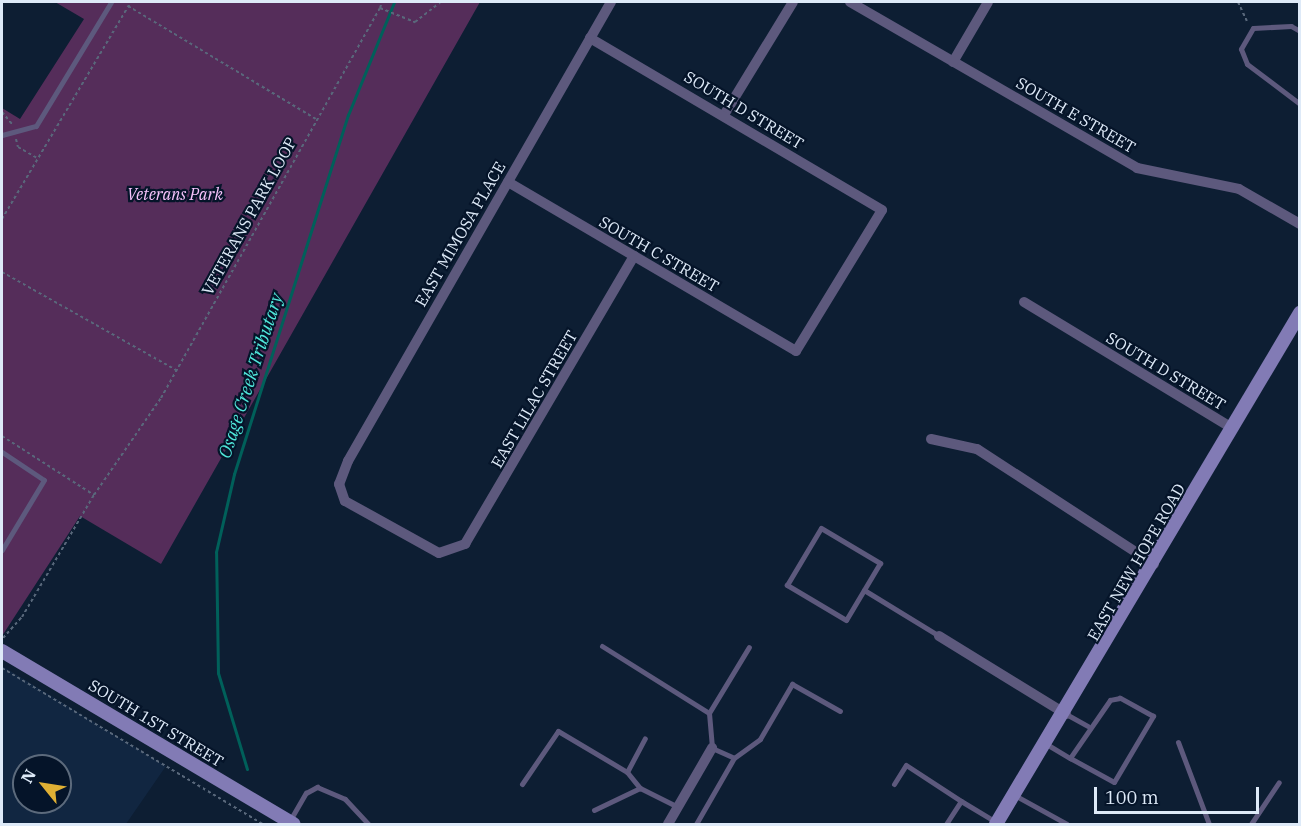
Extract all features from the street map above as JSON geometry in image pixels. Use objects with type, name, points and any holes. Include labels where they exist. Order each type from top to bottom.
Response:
[{"type":"street","name":"EAST MIMOSA PLACE","points":[[453,552],[439,554],[357,512],[345,501],[339,484],[610,2]]},
{"type":"street","points":[[724,115],[793,2]]},
{"type":"street","name":"SOUTH E STREET","points":[[850,2],[1137,168],[1239,189],[1299,224]]},
{"type":"street","points":[[953,62],[988,2]]},
{"type":"street","name":"SOUTH D STREET","points":[[590,38],[882,210],[796,351]]},
{"type":"street","name":"SOUTH C STREET","points":[[508,182],[796,351]]},
{"type":"street","name":"EAST LILAC STREET","points":[[453,552],[482,518],[634,256]]},
{"type":"street","name":"SOUTH D STREET","points":[[1024,302],[1232,428]]},
{"type":"street","name":"EAST NEW HOPE ROAD","points":[[997,824],[1048,745],[1299,313]]},
{"type":"street","points":[[931,439],[977,449],[1154,564]]},
{"type":"street","points":[[939,636],[1066,714]]},
{"type":"street","name":"SOUTH 1ST STREET","points":[[2,644],[291,823]]},
{"type":"street","points":[[668,825],[712,748]]},
{"type":"lane","points":[[2,135],[36,126],[111,2]]},
{"type":"lane","points":[[1299,32],[1291,27],[1253,28],[1241,49],[1247,64],[1299,104]]},
{"type":"lane","points":[[2,452],[44,480],[2,549]]},
{"type":"lane","points":[[821,528],[880,563],[864,590],[846,620],[787,585],[821,528]]},
{"type":"lane","points":[[864,590],[939,636]]},
{"type":"lane","points":[[602,646],[709,713]]},
{"type":"lane","points":[[734,758],[712,748],[709,713],[749,647]]},
{"type":"lane","points":[[696,825],[734,758],[760,739],[792,684],[840,711]]},
{"type":"lane","points":[[1048,745],[1070,758],[1114,782],[1154,716],[1120,698],[1104,704],[1088,726],[1070,758]]},
{"type":"lane","points":[[1066,714],[1088,726]]},
{"type":"lane","points":[[522,784],[558,731],[627,772],[640,788],[678,807]]},
{"type":"lane","points":[[627,772],[645,738]]},
{"type":"lane","points":[[1178,742],[1209,825]]},
{"type":"lane","points":[[894,784],[906,765],[997,824]]},
{"type":"lane","points":[[1251,825],[1279,782]]},
{"type":"lane","points":[[291,823],[306,793],[317,787],[345,799],[368,825]]},
{"type":"lane","points":[[594,810],[640,788]]},
{"type":"lane","points":[[1014,795],[1067,825]]},
{"type":"lane","points":[[946,825],[961,801]]},
{"type":"path","points":[[2,219],[131,2]]},
{"type":"path","name":"VETERANS PARK LOOP","points":[[2,644],[22,617],[94,495],[176,370],[382,2]]},
{"type":"path","points":[[380,8],[415,22],[441,2]]},
{"type":"path","points":[[1238,2],[1253,28]]},
{"type":"path","points":[[128,6],[317,119]]},
{"type":"path","points":[[2,112],[12,123]]},
{"type":"path","points":[[16,139],[18,147],[38,159]]},
{"type":"path","points":[[2,272],[176,370]]},
{"type":"path","points":[[2,436],[94,495]]},
{"type":"path","points":[[2,668],[263,825]]},
{"type":"shaded area","points":[[2,666],[166,766],[126,824],[2,824]]},
{"type":"green space","name":"Veterans Park","points":[[55,2],[480,2],[161,564],[80,516],[2,636],[2,108],[20,119],[84,19]]},
{"type":"waterway","name":"Osage Creek Tributary","points":[[247,769],[218,673],[216,552],[234,474],[348,115],[394,2]]}]
